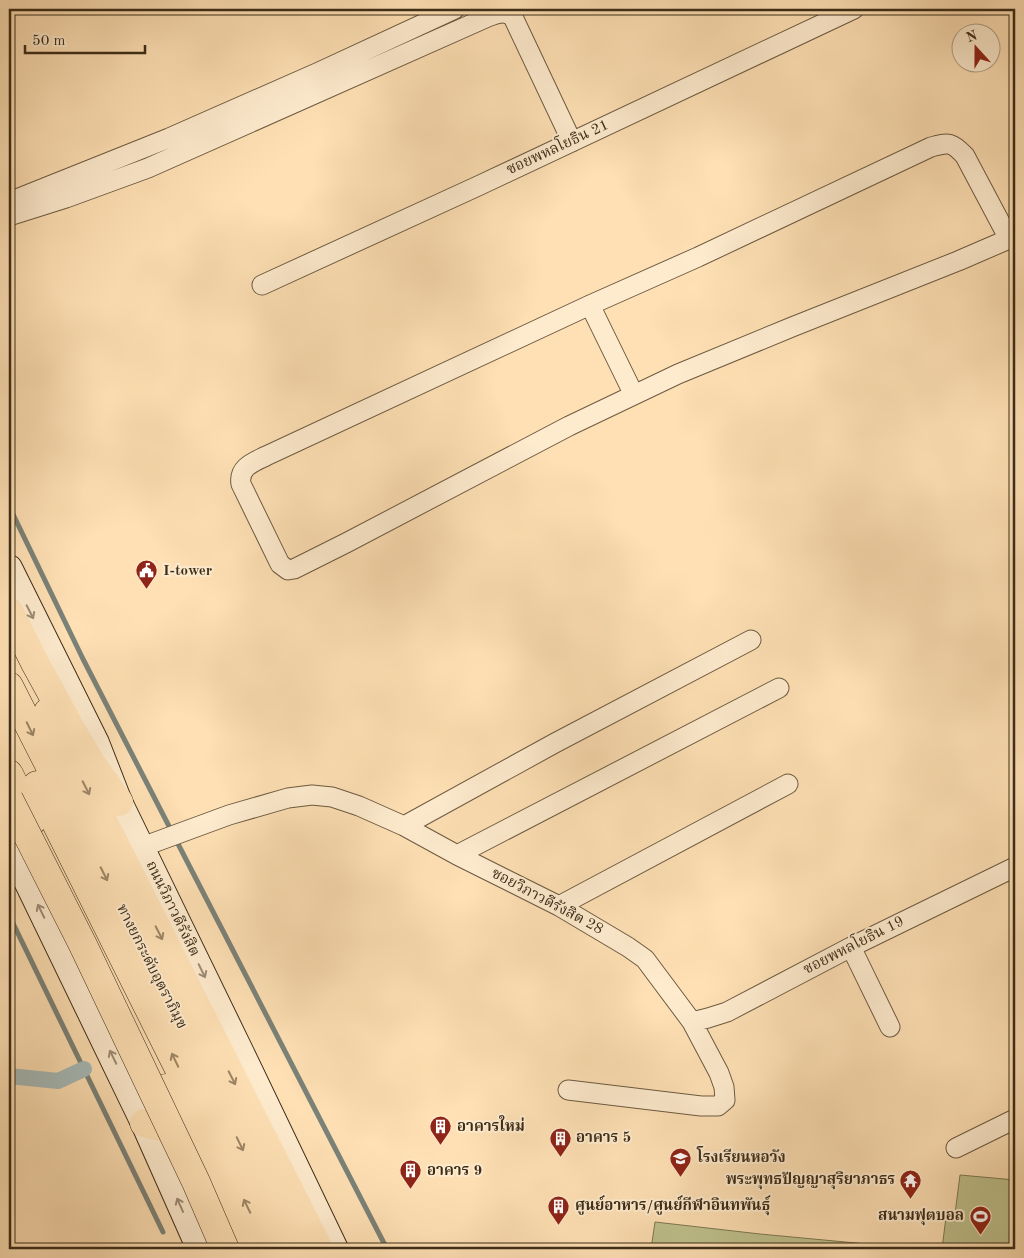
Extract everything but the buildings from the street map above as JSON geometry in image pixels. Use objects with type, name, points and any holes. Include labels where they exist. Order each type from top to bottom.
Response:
[{"type":"highway","points":[[9,611],[79,743],[91,763],[120,802]]},
{"type":"highway","name":"ถนนวิภาวดีรังสิต","points":[[9,635],[319,1249]]},
{"type":"highway","name":"ทางยกระดับอุตราภิมุข","points":[[9,686],[292,1249]]},
{"type":"highway","name":"ทางยกระดับอุตราภิมุข","points":[[9,728],[269,1249]]},
{"type":"highway","points":[[9,774],[188,1133],[242,1249]]},
{"type":"highway","points":[[9,799],[83,945],[196,1182],[225,1249]]},
{"type":"highway","points":[[144,1123],[188,1133]]},
{"type":"main road","name":"ถนนวิภาวดีรังสิต","points":[[9,568],[96,743],[120,802],[335,1249]]},
{"type":"main road","points":[[9,844],[144,1123],[195,1245]]},
{"type":"street","points":[[9,202],[169,138],[319,72],[455,9]]},
{"type":"street","name":"ซอยพหลโยธิน 21","points":[[262,285],[478,186],[854,9]]},
{"type":"street","points":[[9,216],[66,198],[148,168],[500,13],[513,17],[572,142]]},
{"type":"street","points":[[941,144],[949,144],[956,147],[965,156],[1012,237],[678,374],[569,426],[294,570],[288,570],[280,564],[241,484],[242,472],[247,466],[590,305],[698,257],[917,153],[941,144]]},
{"type":"street","points":[[590,305],[634,395]]},
{"type":"street","points":[[404,826],[555,743],[751,640]]},
{"type":"street","points":[[457,854],[779,688]]},
{"type":"street","points":[[559,906],[788,784]]},
{"type":"street","name":"ซอยวิภาวดีรังสิต 28","points":[[142,847],[229,816],[288,798],[312,795],[332,797],[358,806],[404,826],[559,906],[628,947],[644,959],[692,1022],[720,1073],[725,1100],[718,1106],[701,1106],[568,1090]]},
{"type":"street","name":"ซอยพหลโยธิน 19","points":[[692,1022],[727,1012],[851,947],[1015,867]]},
{"type":"street","points":[[851,947],[890,1027]]},
{"type":"street","points":[[956,1148],[1015,1119]]},
{"type":"green space","points":[[960,1175],[1015,1180],[1015,1249],[942,1249],[946,1217],[955,1214]]},
{"type":"green space","points":[[655,1222],[760,1234],[920,1249],[651,1249]]},
{"type":"waterway","points":[[9,506],[83,659],[172,832]]},
{"type":"waterway","points":[[176,840],[387,1249]]},
{"type":"waterway","points":[[9,915],[163,1232]]},
{"type":"waterway","points":[[9,1076],[58,1081],[84,1069]]},
{"type":"place","name":"I-tower","points":[[147,590]]},
{"type":"place","name":"อาคารใหม่","points":[[441,1146]]},
{"type":"place","name":"อาคาร 5","points":[[560,1157]]},
{"type":"place","name":"โรงเรียนหอวัง","points":[[681,1177]]},
{"type":"place","name":"อาคาร 9","points":[[411,1190]]},
{"type":"place","name":"พระพุทธปัญญาสุริยาภาธร","points":[[911,1199]]},
{"type":"place","name":"ศูนย์อาหาร/ศูนย์กีฬาอินทพันธุ์","points":[[559,1225]]},
{"type":"place","name":"สนามฟุตบอล","points":[[980,1235]]}]
